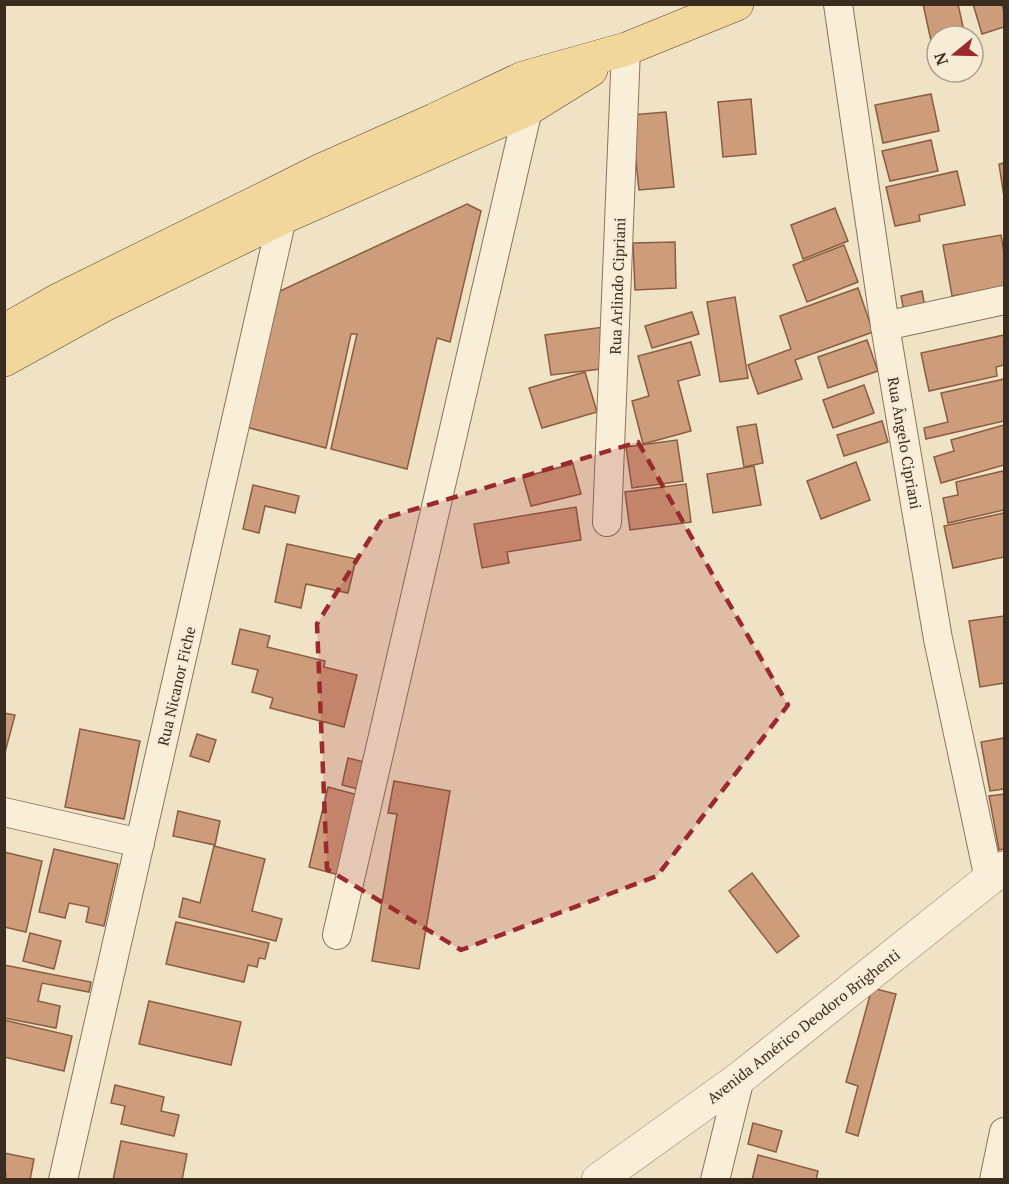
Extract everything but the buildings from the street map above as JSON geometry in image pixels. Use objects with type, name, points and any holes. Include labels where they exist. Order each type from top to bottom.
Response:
[{"type":"main road","points":[[4,360],[276,206],[320,171],[523,78],[626,49],[736,5]]},
{"type":"main road","points":[[4,331],[58,300],[276,206],[528,109],[626,49]]},
{"type":"street","name":"Rua Ângelo Cipriani","points":[[838,4],[885,326],[938,639],[997,873]]},
{"type":"street","name":"Rua Arlindo Cipriani","points":[[607,522],[626,49]]},
{"type":"street","points":[[337,935],[528,109]]},
{"type":"street","name":"Rua Nicanor Fiche","points":[[63,1179],[140,843],[276,206]]},
{"type":"street","points":[[885,326],[1005,300]]},
{"type":"street","points":[[4,812],[140,843]]},
{"type":"street","name":"Avenida Américo Deodoro Brighenti","points":[[598,1179],[740,1078],[997,873]]},
{"type":"street","points":[[715,1179],[740,1078]]},
{"type":"street","points":[[993,1179],[1005,1132]]},
{"type":"highlighted area","points":[[638,442],[788,705],[657,876],[461,950],[327,869],[317,624],[382,519]]}]
